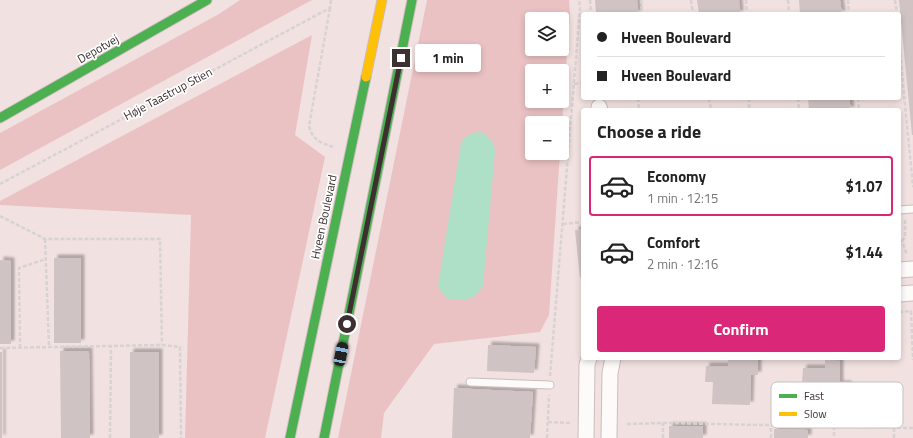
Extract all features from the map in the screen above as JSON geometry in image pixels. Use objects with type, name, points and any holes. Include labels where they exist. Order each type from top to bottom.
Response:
[{"type":"street","name":"Depotvej","points":[[0,118],[207,0]]},
{"type":"street","name":"Hveen Boulevard","points":[[290,438],[382,0]]},
{"type":"street","points":[[324,438],[412,0]]},
{"type":"street","points":[[901,269],[910,262]]},
{"type":"street","points":[[901,294],[913,293]]},
{"type":"street","points":[[586,438],[587,365],[588,360]]},
{"type":"street","points":[[609,438],[610,373],[613,360]]},
{"type":"lane","points":[[902,210],[913,209]]},
{"type":"lane","points":[[470,382],[550,385]]},
{"type":"path","points":[[331,0],[309,126],[311,134],[317,141],[333,147]]},
{"type":"path","points":[[547,438],[580,8],[579,0]]},
{"type":"path","points":[[590,0],[591,12]]},
{"type":"path","points":[[641,0],[642,12]]},
{"type":"path","points":[[691,0],[693,12]]},
{"type":"path","points":[[746,0],[747,12]]},
{"type":"path","points":[[788,0],[789,12]]},
{"type":"path","points":[[848,0],[849,12]]},
{"type":"path","points":[[895,0],[896,12]]},
{"type":"path","name":"Høje Taastrup Stien","points":[[0,184],[330,8]]},
{"type":"path","points":[[901,70],[913,186]]},
{"type":"path","points":[[574,84],[581,83]]},
{"type":"path","points":[[901,240],[905,237],[902,210]]},
{"type":"path","points":[[0,216],[45,239],[160,239],[162,345]]},
{"type":"path","points":[[563,224],[581,222]]},
{"type":"path","points":[[45,239],[49,347]]},
{"type":"path","points":[[901,243],[910,262]]},
{"type":"path","points":[[20,348],[19,268],[46,259]]},
{"type":"path","points":[[901,312],[911,311],[913,360]]},
{"type":"path","points":[[110,438],[111,346]]},
{"type":"path","points":[[0,348],[180,346],[181,438]]},
{"type":"path","points":[[548,422],[570,423]]},
{"type":"path","points":[[663,423],[663,438]]},
{"type":"path","points":[[627,424],[663,423],[771,425],[771,438]]},
{"type":"path","points":[[903,427],[913,428]]},
{"type":"shaded area","points":[[240,0],[312,0],[0,170],[0,133],[219,14]]},
{"type":"shaded area","points":[[427,0],[569,0],[570,13],[569,27],[569,12],[525,12],[525,56],[567,56],[566,64],[525,64],[525,108],[563,108],[563,116],[525,116],[525,160],[560,160],[549,315],[540,332],[434,344],[384,413],[381,438],[338,438]]},
{"type":"shaded area","points":[[312,35],[295,135],[325,157],[265,438],[185,438],[191,215],[0,205],[0,201]]},
{"type":"shaded area","points":[[480,132],[490,139],[495,151],[483,286],[474,297],[463,300],[449,299],[442,293],[438,286],[461,143],[469,135]]},
{"type":"building","points":[[595,0],[637,0],[638,12],[596,12]]},
{"type":"building","points":[[697,0],[739,0],[740,12],[699,12]]},
{"type":"building","points":[[799,0],[840,0],[842,12],[800,12]]},
{"type":"building","points":[[899,0],[913,0],[913,135],[912,135]]},
{"type":"building","points":[[808,100],[849,100],[851,108],[809,108]]},
{"type":"building","points":[[581,229],[580,278],[575,230]]},
{"type":"building","points":[[54,258],[81,258],[81,343],[54,343]]},
{"type":"building","points":[[0,260],[11,261],[11,344],[0,344]]},
{"type":"building","points":[[488,345],[536,347],[534,373],[487,371]]},
{"type":"building","points":[[60,351],[89,351],[90,438],[61,438]]},
{"type":"building","points":[[0,352],[2,352],[2,438],[0,438]]},
{"type":"building","points":[[130,352],[159,352],[159,438],[130,438]]},
{"type":"building","points":[[728,360],[758,360],[758,375],[751,375],[750,405],[712,404],[713,382],[705,382],[706,366],[728,366]]},
{"type":"building","points":[[825,360],[840,361],[840,382],[802,382],[803,368],[825,368]]},
{"type":"building","points":[[454,388],[533,392],[530,438],[452,438]]},
{"type":"building","points":[[669,426],[703,426],[703,438],[669,438]]},
{"type":"building","points":[[774,429],[808,430],[808,438],[774,438]]},
{"type":"traffic: fast","points":[[0,118],[207,0]]},
{"type":"traffic: fast","points":[[324,438],[412,0]]},
{"type":"traffic: fast","points":[[290,438],[366,77]]},
{"type":"traffic: slow","points":[[366,77],[382,0]]},
{"type":"route","points":[[347,324],[401,58]]}]
